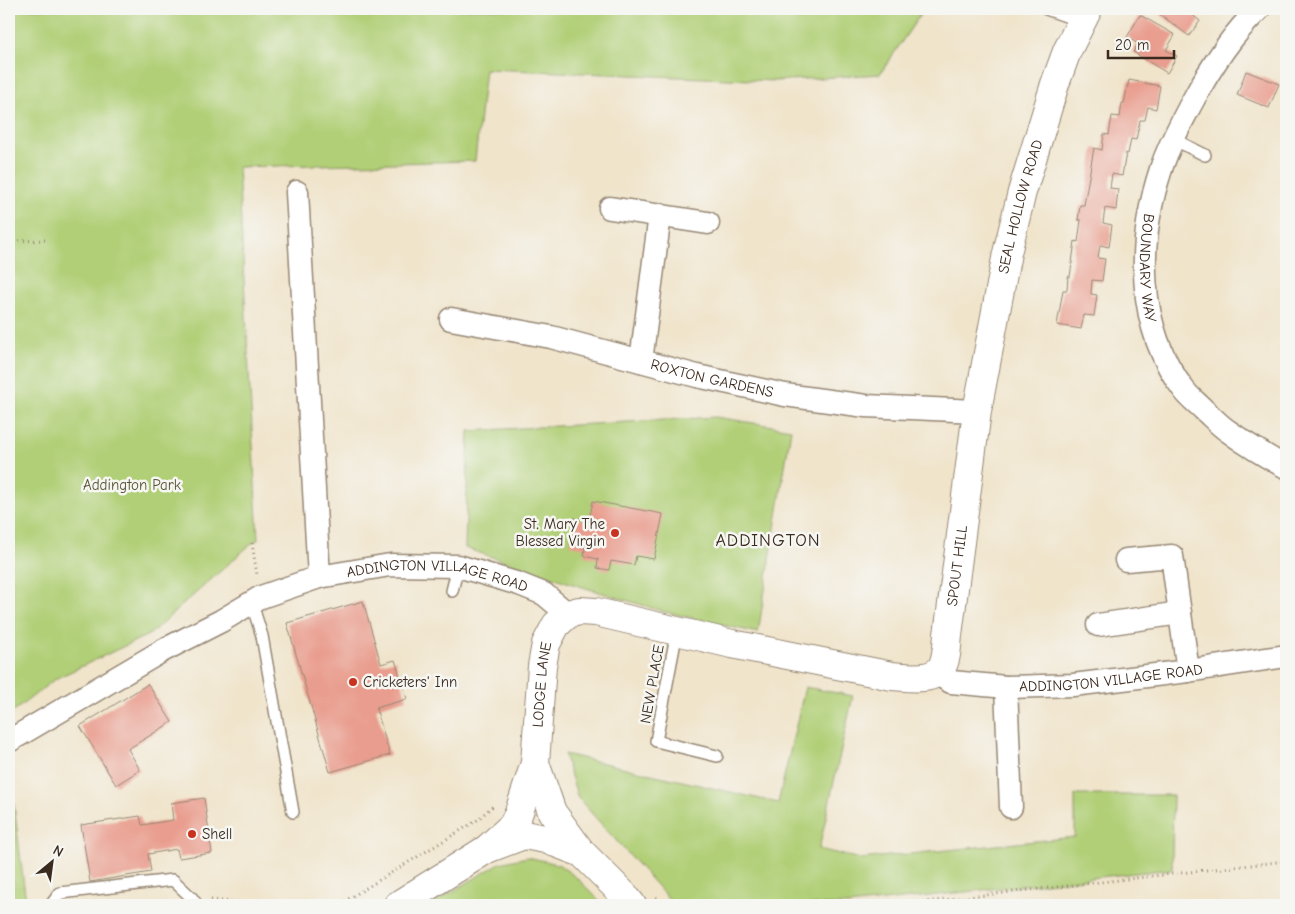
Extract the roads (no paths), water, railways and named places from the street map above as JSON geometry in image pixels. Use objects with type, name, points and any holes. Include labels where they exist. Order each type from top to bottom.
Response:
[{"type":"street","name":"BOUNDARY WAY","points":[[1258,9],[1228,44],[1207,74],[1173,139],[1161,169],[1147,236],[1144,268],[1147,302],[1154,336],[1184,391],[1227,431],[1286,467]]},
{"type":"street","name":"SEAL HOLLOW ROAD","points":[[977,411],[1007,253],[1022,192],[1055,84],[1084,15]]},
{"type":"street","points":[[296,192],[319,577]]},
{"type":"street","points":[[610,208],[708,223]]},
{"type":"street","points":[[641,360],[660,215]]},
{"type":"street","name":"ROXTON GARDENS","points":[[451,319],[550,337],[697,376],[785,395],[866,406],[977,411]]},
{"type":"street","name":"SPOUT HILL","points":[[936,673],[942,667],[945,657],[977,411]]},
{"type":"street","points":[[1126,560],[1172,556],[1188,670]]},
{"type":"street","name":"ADDINGTON VILLAGE ROAD","points":[[9,741],[162,651],[256,601],[319,577],[390,565],[458,566],[519,584],[544,594],[568,614]]},
{"type":"street","points":[[568,614],[579,610],[596,612],[732,644],[892,676],[919,678],[936,673]]},
{"type":"street","points":[[1098,625],[1180,613]]},
{"type":"street","name":"LODGE LANE","points":[[487,849],[513,825],[519,812],[535,763],[542,666],[546,644],[556,625],[568,614]]},
{"type":"street","name":"ADDINGTON VILLAGE ROAD","points":[[936,673],[951,682],[1006,688],[1073,685],[1286,656]]},
{"type":"street","points":[[1006,688],[1011,807]]},
{"type":"street","name":"LODGE LANE","points":[[535,763],[552,812],[582,853],[632,904]]},
{"type":"street","points":[[398,905],[487,849],[524,835],[545,839],[582,853]]},
{"type":"lane","points":[[1046,9],[1084,15]]},
{"type":"lane","points":[[1173,139],[1205,155]]},
{"type":"lane","points":[[452,591],[458,566]]},
{"type":"lane","points":[[256,601],[293,812]]},
{"type":"lane","name":"NEW PLACE","points":[[677,630],[656,741],[717,756]]},
{"type":"lane","points":[[51,905],[60,893],[173,880],[197,905]]},
{"type":"place","name":"St. Mary The Blessed Virgin","points":[[615,533]]},
{"type":"place","name":"Cricketers' Inn","points":[[353,682]]},
{"type":"place","name":"Shell","points":[[192,834]]},
{"type":"district","name":"ADDINGTON","points":[[768,540]]},
{"type":"park label","name":"Addington Park","points":[[132,485]]}]
